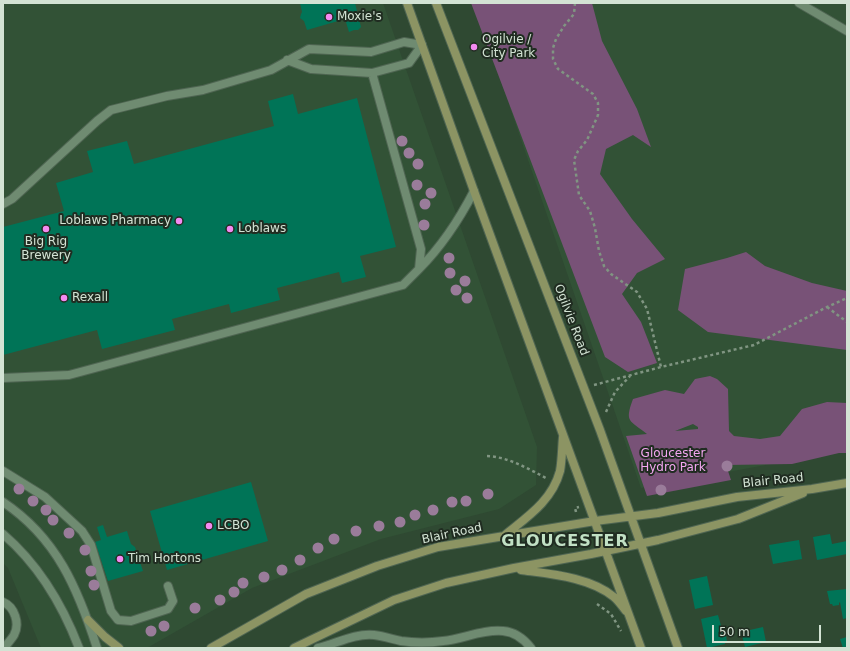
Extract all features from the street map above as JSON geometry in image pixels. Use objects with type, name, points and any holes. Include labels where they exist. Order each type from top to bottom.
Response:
[{"type":"main road","points":[[407,3],[641,648]]},
{"type":"main road","name":"Ogilvie Road","points":[[436,3],[584,388],[632,516],[678,648]]},
{"type":"main road","points":[[504,536],[543,502],[552,491],[560,470],[563,435]]},
{"type":"main road","name":"Blair Road","points":[[211,648],[306,594],[377,566],[438,547],[594,521],[658,513],[737,497],[812,489],[847,482]]},
{"type":"main road","name":"Blair Road","points":[[294,648],[394,600],[446,583],[514,568],[641,544],[738,519],[812,489]]},
{"type":"main road","points":[[514,568],[561,576],[586,582],[601,588],[614,597],[630,616]]},
{"type":"main road","points":[[88,620],[105,637],[119,648]]},
{"type":"street","points":[[799,3],[847,31]]},
{"type":"street","points":[[3,204],[12,199],[111,110],[167,96],[202,90],[271,70],[287,60],[309,49],[371,52],[404,42],[422,45],[409,63],[372,73],[311,69],[287,60]]},
{"type":"street","points":[[372,73],[421,249],[419,269]]},
{"type":"street","points":[[3,378],[74,374],[403,286],[435,253],[456,223],[474,191]]},
{"type":"street","points":[[3,471],[45,497],[82,531],[92,545],[111,611],[118,620],[131,621],[168,609],[173,601],[168,586]]},
{"type":"street","points":[[3,502],[30,523],[55,551],[75,587],[97,648]]},
{"type":"street","points":[[3,534],[22,553],[43,579],[62,608],[79,648]]},
{"type":"street","points":[[3,602],[13,610],[16,618],[14,635],[4,648]]},
{"type":"street","points":[[318,648],[358,636],[373,635],[400,641],[423,643],[444,641],[487,631],[504,631],[515,634],[526,641],[530,648]]},
{"type":"path","points":[[575,3],[574,14],[564,26],[556,39],[553,48],[554,59],[558,68],[593,94],[598,103],[598,115],[587,140],[578,151],[574,160],[579,195],[590,212],[604,266],[611,274],[637,292],[647,310],[661,368]]},
{"type":"path","points":[[584,388],[754,345],[847,298]]},
{"type":"path","points":[[827,307],[847,322]]},
{"type":"path","points":[[606,412],[615,392],[630,376]]},
{"type":"path","points":[[487,456],[498,456],[520,464],[548,479]]},
{"type":"path","points":[[597,604],[611,614],[623,635]]},
{"type":"shaded area","points":[[3,3],[383,3],[537,447],[536,485],[499,509],[381,539],[252,588],[147,648],[41,648],[8,568],[3,563]]},
{"type":"shaded area","points":[[474,3],[847,3],[847,450],[641,488]]},
{"type":"green space","points":[[471,3],[592,3],[602,41],[637,109],[651,147],[633,135],[606,149],[600,174],[632,219],[665,259],[637,273],[622,294],[641,322],[657,363],[628,372],[605,357]]},
{"type":"green space","points":[[746,252],[765,266],[812,283],[847,291],[847,350],[708,332],[678,310],[685,269]]},
{"type":"green space","name":"Gloucester Hydro Park","points":[[710,376],[717,379],[728,389],[729,431],[734,436],[760,439],[780,436],[802,409],[827,402],[847,403],[847,453],[839,453],[792,464],[726,465],[731,480],[647,496],[626,436],[647,434],[630,420],[629,413],[633,399],[665,390],[684,394],[695,379]],"holes":[[[693,424],[698,427],[698,429],[675,431]]]},
{"type":"building","name":"Moxie's","points":[[300,3],[355,3],[361,27],[358,30],[349,32],[345,19],[307,30],[304,21],[300,18],[302,12]]},
{"type":"building","name":"Loblaws","points":[[293,94],[298,114],[357,98],[396,247],[360,256],[366,277],[342,283],[339,272],[277,288],[280,300],[231,313],[229,304],[172,319],[175,330],[102,349],[97,330],[3,355],[3,227],[64,211],[56,183],[93,172],[87,151],[127,141],[134,164],[274,126],[268,101]]},
{"type":"building","name":"LCBO","points":[[251,482],[268,541],[167,570],[150,511]]},
{"type":"building","name":"Tim Hortons","points":[[103,525],[107,537],[127,531],[131,544],[135,547],[143,571],[108,581],[95,542],[101,540],[97,527]]},
{"type":"building","points":[[830,534],[832,544],[847,541],[847,554],[817,560],[813,537]]},
{"type":"building","points":[[799,540],[802,559],[773,564],[769,545]]},
{"type":"building","points":[[707,576],[713,605],[695,609],[689,580]]},
{"type":"building","points":[[847,589],[847,618],[843,619],[840,602],[839,605],[833,606],[830,604],[827,591]]},
{"type":"building","points":[[718,615],[727,641],[725,641],[725,644],[707,648],[701,619]]},
{"type":"building","points":[[763,627],[766,642],[745,647],[741,632]]},
{"type":"building","points":[[847,637],[847,648],[843,648],[840,639]]},
{"type":"place","name":"Moxie's","points":[[329,17]]},
{"type":"place","name":"Ogilvie / City Park","points":[[474,47]]},
{"type":"place","name":"Loblaws Pharmacy","points":[[179,221]]},
{"type":"place","name":"Big Rig Brewery","points":[[46,229]]},
{"type":"place","name":"Loblaws","points":[[230,229]]},
{"type":"place","name":"Rexall","points":[[64,298]]},
{"type":"place","name":"LCBO","points":[[209,526]]},
{"type":"place","name":"Tim Hortons","points":[[120,559]]},
{"type":"district","name":"GLOUCESTER","points":[[565,542]]}]
